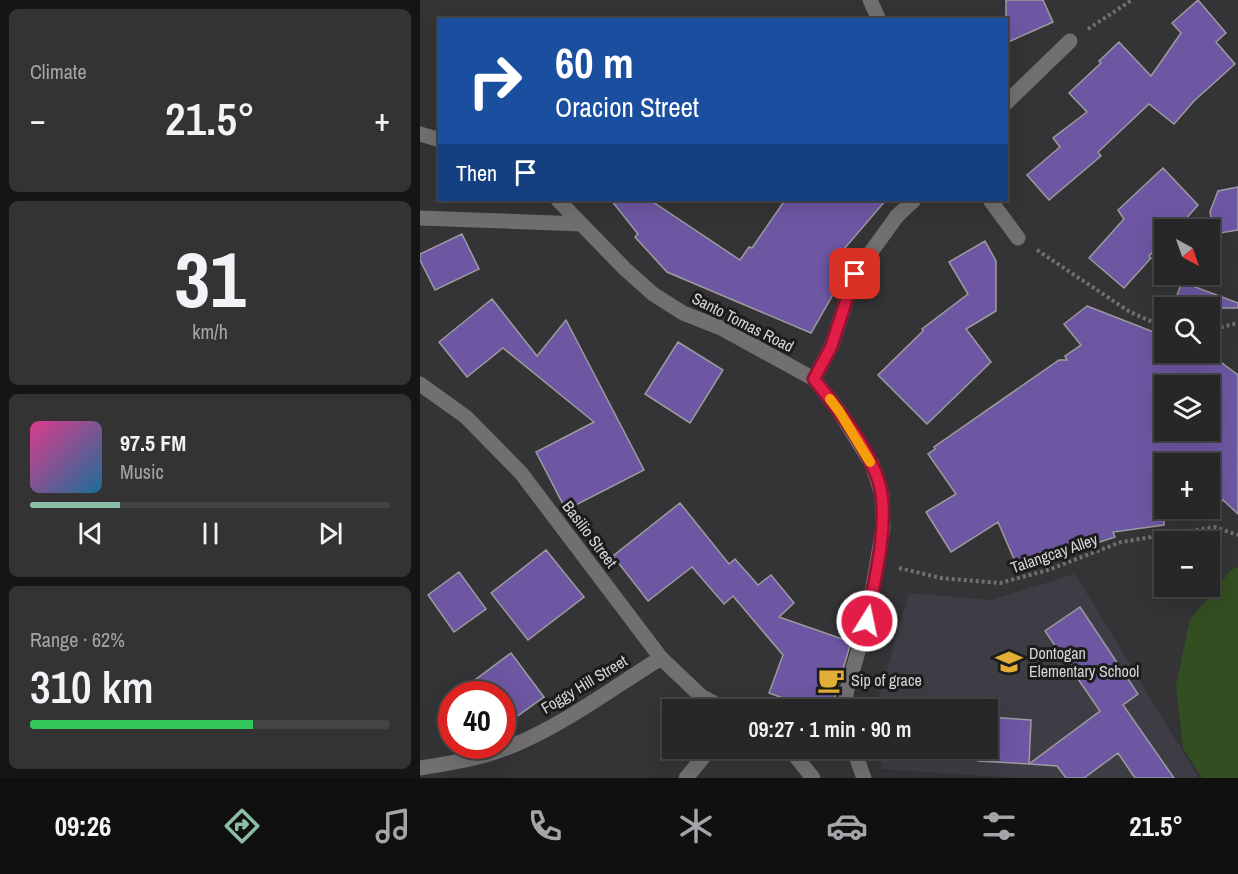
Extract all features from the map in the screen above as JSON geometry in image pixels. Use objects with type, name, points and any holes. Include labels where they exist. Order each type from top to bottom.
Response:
[{"type":"street","points":[[870,0],[878,18]]},
{"type":"street","points":[[1008,101],[1070,41]]},
{"type":"street","points":[[420,134],[438,139]]},
{"type":"street","name":"Santo Tomas Road","points":[[559,201],[653,294],[683,313],[721,328],[814,379],[839,411],[872,464],[882,495],[883,528],[867,621],[846,693],[846,699]]},
{"type":"street","points":[[814,379],[831,347],[855,274],[897,216],[913,201]]},
{"type":"street","points":[[991,201],[1018,238]]},
{"type":"street","points":[[420,218],[581,224]]},
{"type":"street","name":"Basilio Street","points":[[420,384],[466,417],[522,473],[661,658],[707,699]]},
{"type":"street","name":"Foggy Hill Street","points":[[420,768],[470,760],[514,745],[556,724],[661,658]]},
{"type":"street","points":[[686,778],[702,759]]},
{"type":"street","points":[[798,759],[813,778]]},
{"type":"street","points":[[857,759],[864,778]]},
{"type":"path","points":[[1070,41],[1132,0]]},
{"type":"path","points":[[1018,238],[1121,306],[1154,322]]},
{"type":"path","points":[[1220,327],[1238,323]]},
{"type":"path","name":"Talangcay Alley","points":[[878,563],[941,578],[1000,584],[1048,570],[1121,542],[1214,527],[1238,535]]},
{"type":"shaded area","name":"Dontogan Elementary School","points":[[1075,574],[1199,778],[1017,778],[882,769],[880,759],[998,759],[998,699],[878,699],[909,593],[991,600]]},
{"type":"green space","points":[[1238,567],[1238,778],[1202,778],[1183,748],[1176,685],[1190,620],[1209,597],[1220,597],[1220,583],[1231,570]]},
{"type":"building","points":[[1006,0],[1043,0],[1053,22],[1008,42],[1008,18],[1006,18]]},
{"type":"building","points":[[1198,0],[1226,33],[1216,42],[1235,64],[1194,101],[1174,124],[1149,104],[1098,152],[1101,156],[1049,200],[1027,175],[1060,147],[1053,138],[1087,112],[1069,93],[1101,63],[1099,61],[1119,42],[1151,76],[1181,33],[1172,23]]},
{"type":"building","points":[[1163,168],[1198,205],[1186,219],[1154,219],[1154,251],[1149,256],[1151,258],[1124,288],[1089,258],[1124,219],[1118,210]]},
{"type":"building","points":[[1238,187],[1238,230],[1220,233],[1220,219],[1211,219],[1210,212],[1218,191]]},
{"type":"building","points":[[612,201],[652,201],[740,260],[749,247],[752,248],[784,201],[885,201],[844,249],[855,256],[811,333],[667,272],[635,237],[638,234]]},
{"type":"building","points":[[462,234],[479,269],[435,290],[420,260],[420,254]]},
{"type":"building","points":[[985,241],[996,261],[996,311],[966,329],[991,362],[927,424],[878,375],[923,331],[922,329],[968,294],[949,262]]},
{"type":"building","points":[[1181,285],[1190,285],[1238,303],[1238,308],[1220,308],[1220,297],[1176,297]]},
{"type":"building","points":[[492,299],[537,356],[566,320],[644,470],[566,510],[536,452],[594,422],[503,348],[467,377],[439,342]]},
{"type":"building","points":[[1087,306],[1154,332],[1154,363],[1220,362],[1238,375],[1238,514],[1223,500],[1220,502],[1220,453],[1154,453],[1154,519],[1164,519],[1164,525],[1113,532],[1115,537],[1063,554],[1020,573],[998,522],[951,552],[926,512],[956,494],[928,454],[935,449],[934,447],[1059,360],[1067,360],[1065,356],[1081,345],[1064,324]]},
{"type":"building","points":[[678,342],[723,370],[690,423],[645,394]]},
{"type":"building","points":[[680,503],[729,564],[735,559],[758,585],[771,575],[794,603],[779,617],[851,642],[834,699],[786,699],[769,693],[783,655],[733,596],[724,604],[692,567],[648,601],[613,556]]},
{"type":"building","points":[[546,550],[584,597],[528,640],[491,593]]},
{"type":"building","points":[[459,572],[486,609],[454,632],[428,595]]},
{"type":"building","points":[[1080,607],[1138,694],[1123,705],[1174,778],[1135,778],[1118,753],[1084,778],[1066,778],[1057,766],[1029,764],[1100,711],[1045,631]]},
{"type":"building","points":[[511,653],[544,697],[516,717],[516,681],[473,681]]},
{"type":"building","points":[[998,718],[1031,720],[1029,764],[979,761],[998,759]]},
{"type":"slow traffic","points":[[830,399],[870,462]]},
{"type":"place","name":"Dontogan Elementary School","points":[[1009,662]]},
{"type":"place","name":"Sip of grace","points":[[831,680]]},
{"type":"route","points":[[855,274],[842,319],[831,347],[814,379],[839,411],[872,464],[882,495],[883,528],[867,621]]}]
